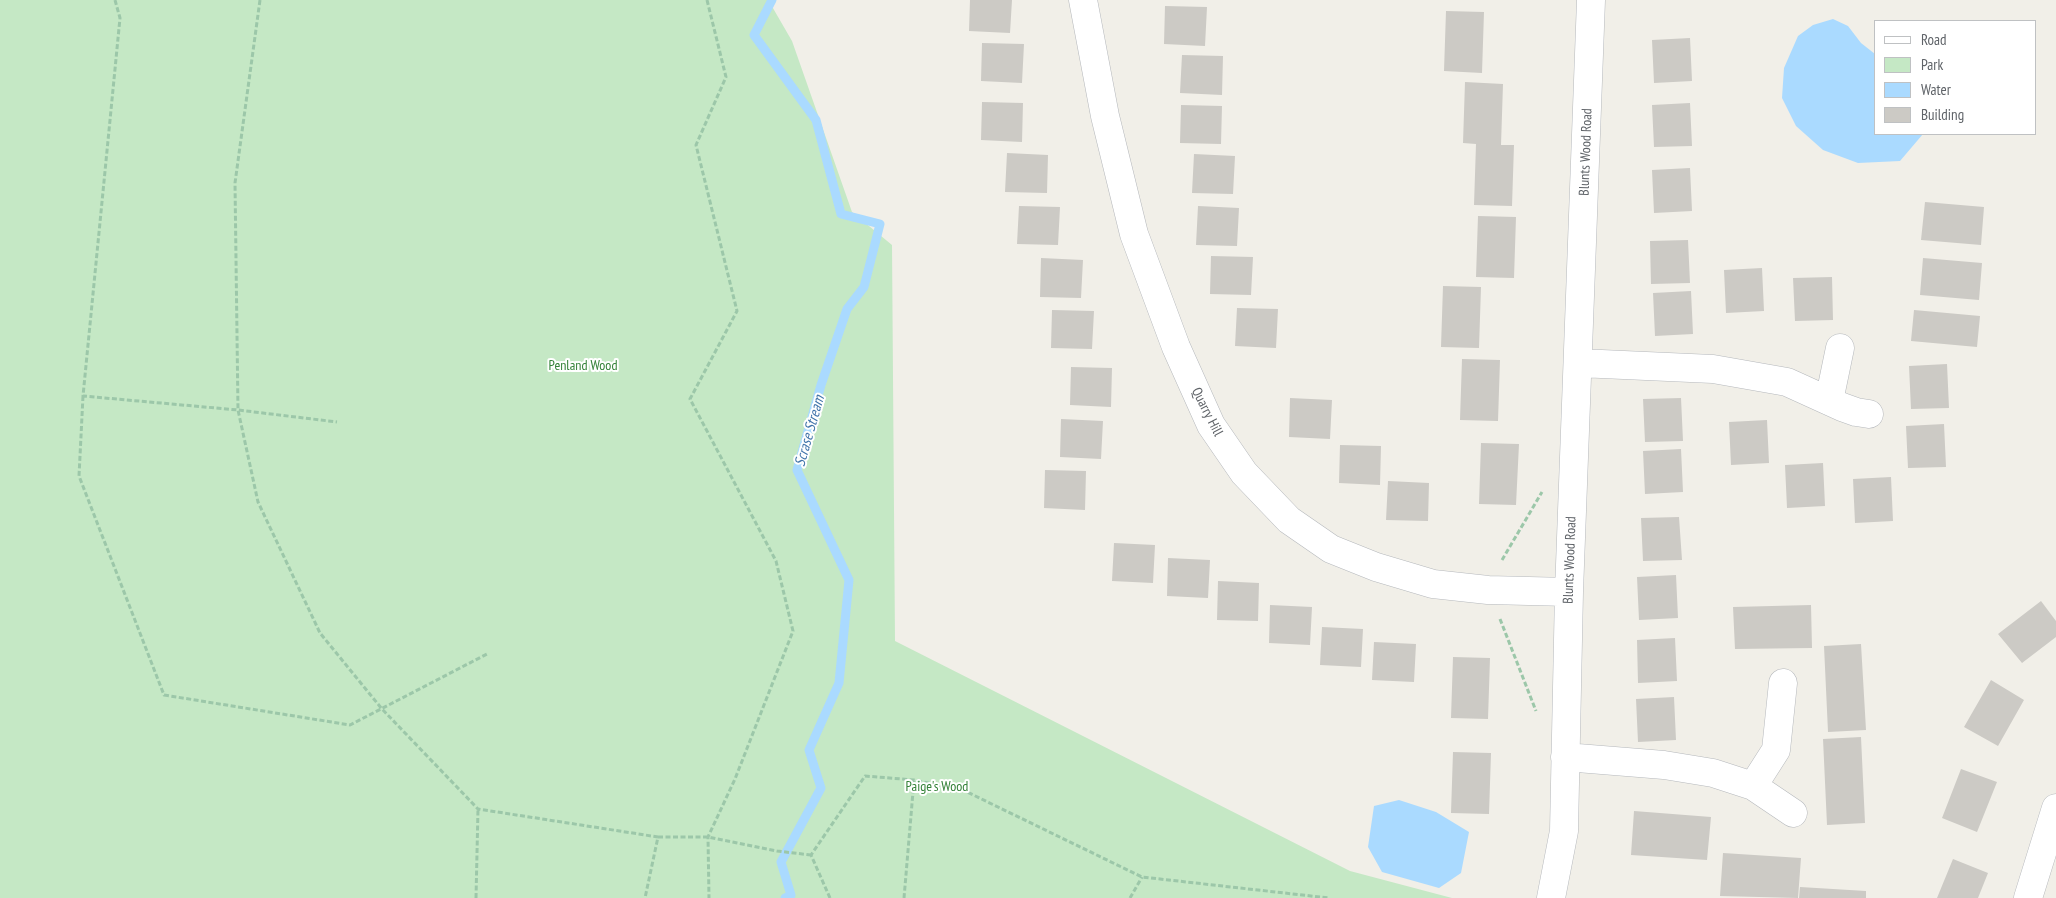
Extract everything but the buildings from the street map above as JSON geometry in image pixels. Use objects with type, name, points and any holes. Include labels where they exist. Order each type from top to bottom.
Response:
[{"type":"street","name":"Quarry Hill","points":[[1083,0],[1104,116],[1134,234],[1176,347],[1211,426],[1244,473],[1289,520],[1331,549],[1376,566],[1433,584],[1500,590],[1569,592]]},
{"type":"street","name":"Blunts Wood Road","points":[[1551,898],[1564,831],[1569,592],[1591,0]]},
{"type":"street","points":[[1829,401],[1840,348]]},
{"type":"street","points":[[1579,363],[1713,369],[1787,382],[1856,412],[1869,414]]},
{"type":"street","points":[[1754,786],[1776,750],[1782,683]]},
{"type":"street","points":[[1565,757],[1674,766],[1713,773],[1754,786],[1793,813]]},
{"type":"street","points":[[2028,898],[2056,808]]},
{"type":"path","points":[[115,0],[120,18],[83,396],[79,476],[164,695],[350,725],[487,654]]},
{"type":"path","points":[[260,0],[235,183],[238,410],[258,502],[320,633],[382,709],[478,809],[658,837],[708,837],[811,855]]},
{"type":"path","points":[[708,0],[726,77],[696,145],[737,311],[690,399],[776,561],[793,631],[735,779],[708,837],[709,898]]},
{"type":"path","points":[[83,396],[238,410],[337,422]]},
{"type":"path","points":[[1537,714],[1499,618],[1502,560],[1544,488]]},
{"type":"path","points":[[811,855],[865,776],[914,780],[963,790],[1142,877],[1329,898]]},
{"type":"path","points":[[904,898],[914,780]]},
{"type":"path","points":[[476,898],[478,809]]},
{"type":"path","points":[[645,898],[658,837]]},
{"type":"path","points":[[811,855],[830,898]]},
{"type":"path","points":[[1130,898],[1142,877]]},
{"type":"green space","points":[[0,0],[771,0],[770,3],[792,41],[852,212],[892,245],[895,641],[1350,871],[1452,898],[0,898]]},
{"type":"water","points":[[1833,19],[1848,26],[1861,43],[1874,53],[1874,135],[1922,135],[1900,161],[1858,163],[1823,150],[1796,126],[1782,98],[1784,68],[1798,36],[1813,25]]},
{"type":"water","points":[[1399,800],[1436,812],[1469,832],[1461,873],[1439,888],[1382,872],[1368,847],[1374,806]]},
{"type":"waterway","name":"Scrase Stream","points":[[772,0],[754,35],[816,120],[841,214],[880,224],[864,287],[847,309],[821,385],[797,470],[849,580],[839,683],[809,750],[821,788],[781,862],[791,895],[785,898]]},
{"type":"park label","name":"Penland Wood","points":[[583,366]]},
{"type":"park label","name":"Paige's Wood","points":[[937,787]]}]
